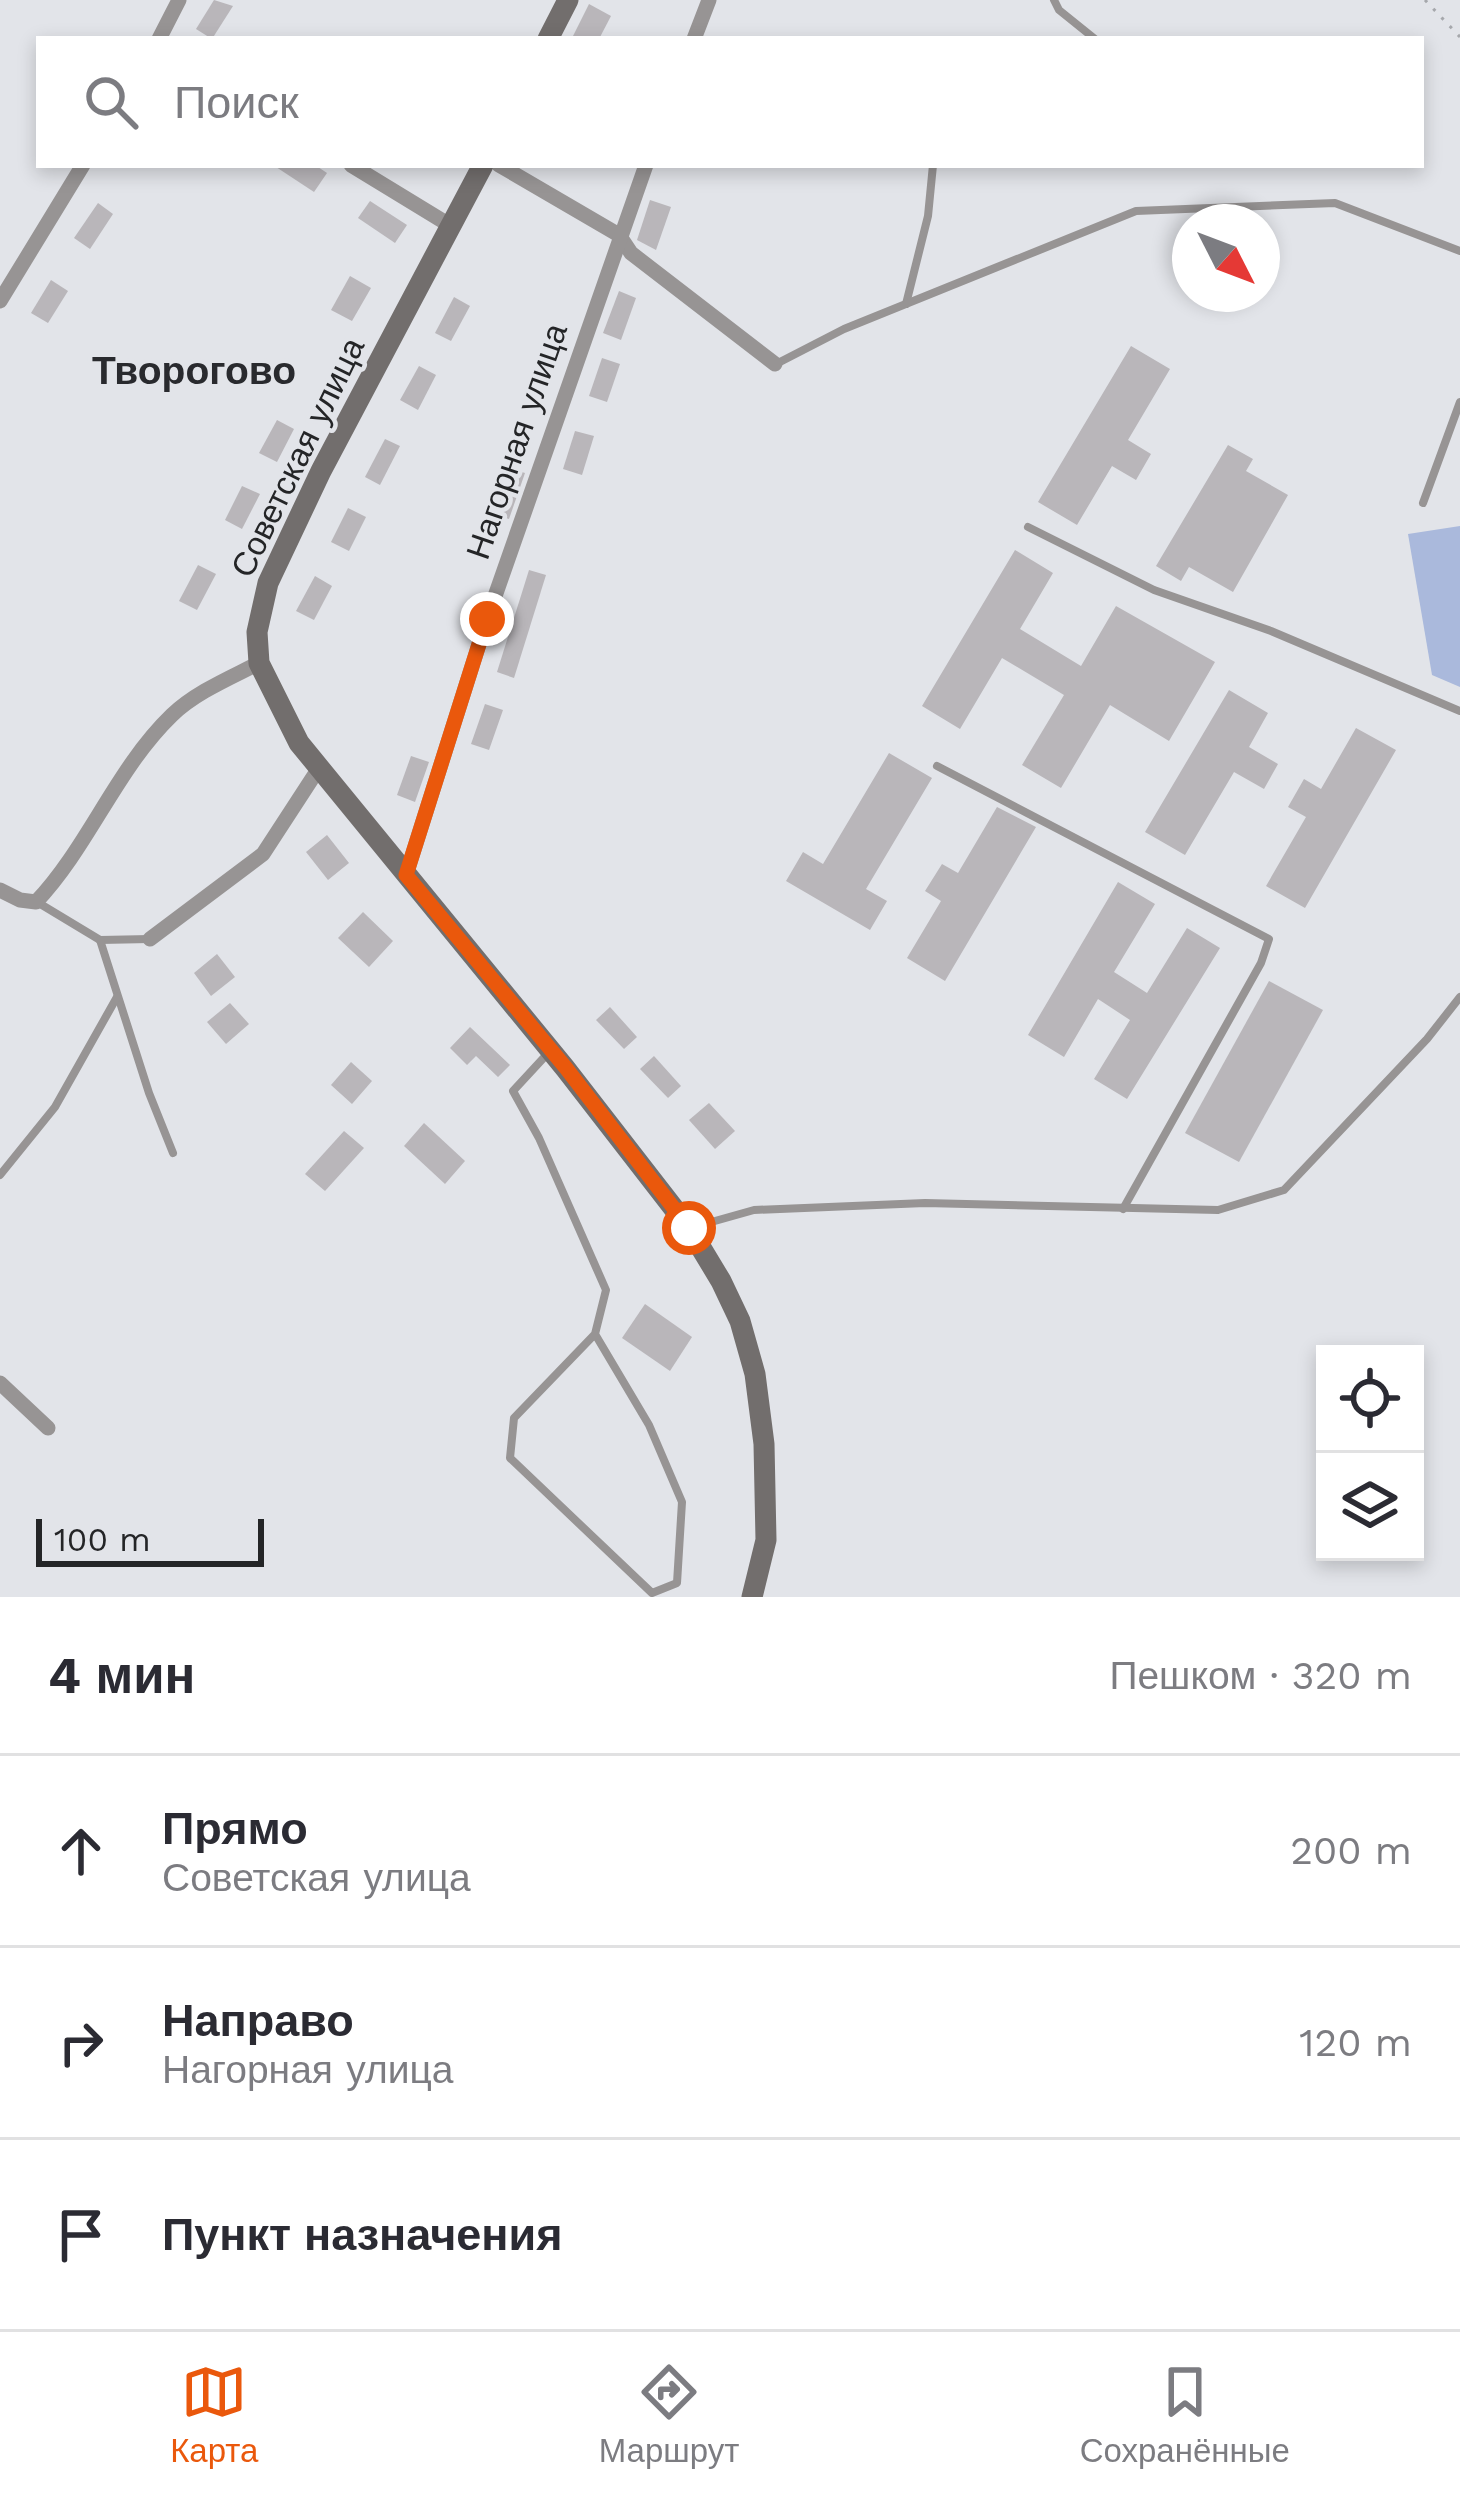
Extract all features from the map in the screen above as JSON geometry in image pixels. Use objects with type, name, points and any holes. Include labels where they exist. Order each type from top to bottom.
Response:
[{"type":"street","points":[[161,36],[179,0]]},
{"type":"street","points":[[550,36],[568,0]]},
{"type":"street","points":[[695,36],[709,0]]},
{"type":"street","points":[[0,301],[81,168]]},
{"type":"street","points":[[356,168],[451,226]]},
{"type":"street","name":"Советская улица","points":[[481,168],[321,471],[268,583],[256,632],[259,663],[274,700],[319,768],[551,1050],[689,1228],[740,1321],[764,1444],[766,1540],[752,1597]]},
{"type":"street","points":[[504,168],[619,235],[631,254],[775,364]]},
{"type":"street","name":"Нагорная улица","points":[[406,875],[487,619],[645,168]]},
{"type":"street","points":[[0,890],[36,902],[59,877],[145,745],[175,712],[259,663]]},
{"type":"street","points":[[150,939],[263,854],[319,768]]},
{"type":"street","points":[[0,1383],[48,1428]]},
{"type":"lane","points":[[1054,0],[1059,10],[1091,36]]},
{"type":"lane","points":[[906,304],[928,215],[933,168]]},
{"type":"lane","points":[[775,364],[906,304],[1136,211],[1335,203],[1460,250]]},
{"type":"lane","points":[[1423,503],[1460,402]]},
{"type":"lane","points":[[1028,527],[1154,590],[1271,631],[1460,711]]},
{"type":"lane","points":[[937,766],[1269,939],[1261,963],[1124,1209]]},
{"type":"lane","points":[[36,902],[100,940],[150,939]]},
{"type":"lane","points":[[100,940],[172,1154]]},
{"type":"lane","points":[[0,1175],[55,1107],[118,995]]},
{"type":"lane","points":[[689,1228],[754,1210],[925,1203],[1218,1210],[1284,1190],[1460,997]]},
{"type":"lane","points":[[551,1050],[513,1091],[606,1290],[595,1334],[514,1418],[510,1458],[652,1593],[677,1583],[682,1502],[649,1425],[595,1334]]},
{"type":"path","points":[[1425,0],[1460,37]]},
{"type":"shaded area","points":[[1460,526],[1460,687],[1432,675],[1408,534]]},
{"type":"building","points":[[214,0],[233,6],[214,36],[196,29]]},
{"type":"building","points":[[589,4],[611,16],[601,36],[573,36]]},
{"type":"building","points":[[278,168],[320,168],[327,173],[314,192]]},
{"type":"building","points":[[650,200],[671,207],[656,250],[637,240]]},
{"type":"building","points":[[370,201],[407,225],[395,243],[358,218]]},
{"type":"building","points":[[98,203],[113,214],[90,249],[74,238]]},
{"type":"building","points":[[350,276],[371,288],[352,321],[331,310]]},
{"type":"building","points":[[51,280],[68,291],[48,323],[31,313]]},
{"type":"building","points":[[619,291],[636,298],[621,340],[603,333]]},
{"type":"building","points":[[454,297],[470,306],[451,341],[435,333]]},
{"type":"building","points":[[1131,346],[1170,369],[1128,440],[1151,454],[1136,480],[1112,466],[1077,525],[1038,502]]},
{"type":"building","points":[[602,358],[620,364],[607,402],[589,396]]},
{"type":"building","points":[[419,366],[436,375],[418,410],[400,400]]},
{"type":"building","points":[[277,420],[294,429],[277,462],[259,453]]},
{"type":"building","points":[[575,431],[594,436],[582,475],[563,469]]},
{"type":"building","points":[[385,439],[400,446],[380,485],[365,477]]},
{"type":"building","points":[[1228,445],[1253,459],[1246,471],[1288,495],[1233,592],[1189,567],[1181,581],[1156,566]]},
{"type":"building","points":[[509,468],[525,473],[509,519],[496,515]]},
{"type":"building","points":[[242,486],[260,494],[242,529],[225,520]]},
{"type":"building","points":[[348,508],[366,517],[349,551],[331,542]]},
{"type":"building","points":[[1015,550],[1053,573],[1020,629],[1081,666],[1116,606],[1215,662],[1169,741],[1110,705],[1061,788],[1022,765],[1064,695],[1002,658],[960,729],[922,706]]},
{"type":"building","points":[[198,565],[216,574],[197,610],[179,601]]},
{"type":"building","points":[[529,570],[546,575],[514,678],[497,672]]},
{"type":"building","points":[[315,576],[332,586],[314,620],[296,611]]},
{"type":"building","points":[[1229,690],[1268,713],[1249,747],[1278,764],[1264,789],[1234,772],[1185,855],[1145,832]]},
{"type":"building","points":[[485,704],[503,710],[489,750],[471,744]]},
{"type":"building","points":[[1356,728],[1396,750],[1305,908],[1266,886],[1306,817],[1288,807],[1304,779],[1321,789]]},
{"type":"building","points":[[889,753],[932,778],[866,889],[887,901],[870,930],[786,881],[803,852],[823,864]]},
{"type":"building","points":[[411,756],[429,762],[415,802],[397,795]]},
{"type":"building","points":[[997,807],[1036,827],[945,981],[907,958],[941,901],[925,891],[942,864],[958,873]]},
{"type":"building","points":[[327,835],[349,863],[328,880],[306,852]]},
{"type":"building","points":[[1118,882],[1155,904],[1114,972],[1147,993],[1187,928],[1220,948],[1127,1099],[1094,1079],[1130,1020],[1098,999],[1064,1057],[1028,1035]]},
{"type":"building","points":[[363,912],[393,941],[369,967],[338,938]]},
{"type":"building","points":[[217,954],[235,977],[211,996],[194,973]]},
{"type":"building","points":[[1269,981],[1323,1010],[1239,1162],[1185,1133]]},
{"type":"building","points":[[230,1003],[249,1024],[226,1044],[207,1022]]},
{"type":"building","points":[[610,1007],[637,1037],[624,1049],[596,1020]]},
{"type":"building","points":[[470,1027],[510,1065],[498,1077],[476,1056],[467,1065],[450,1048]]},
{"type":"building","points":[[654,1056],[681,1086],[668,1098],[640,1069]]},
{"type":"building","points":[[351,1062],[372,1081],[352,1104],[331,1085]]},
{"type":"building","points":[[709,1103],[735,1131],[715,1149],[689,1120]]},
{"type":"building","points":[[424,1123],[465,1161],[445,1184],[404,1146]]},
{"type":"building","points":[[344,1131],[364,1148],[325,1191],[305,1174]]},
{"type":"building","points":[[645,1304],[692,1337],[670,1371],[622,1338]]},
{"type":"district","name":"Творогово","points":[[194,370]]},
{"type":"route","points":[[487,619],[406,875],[566,1068],[689,1228]]}]
